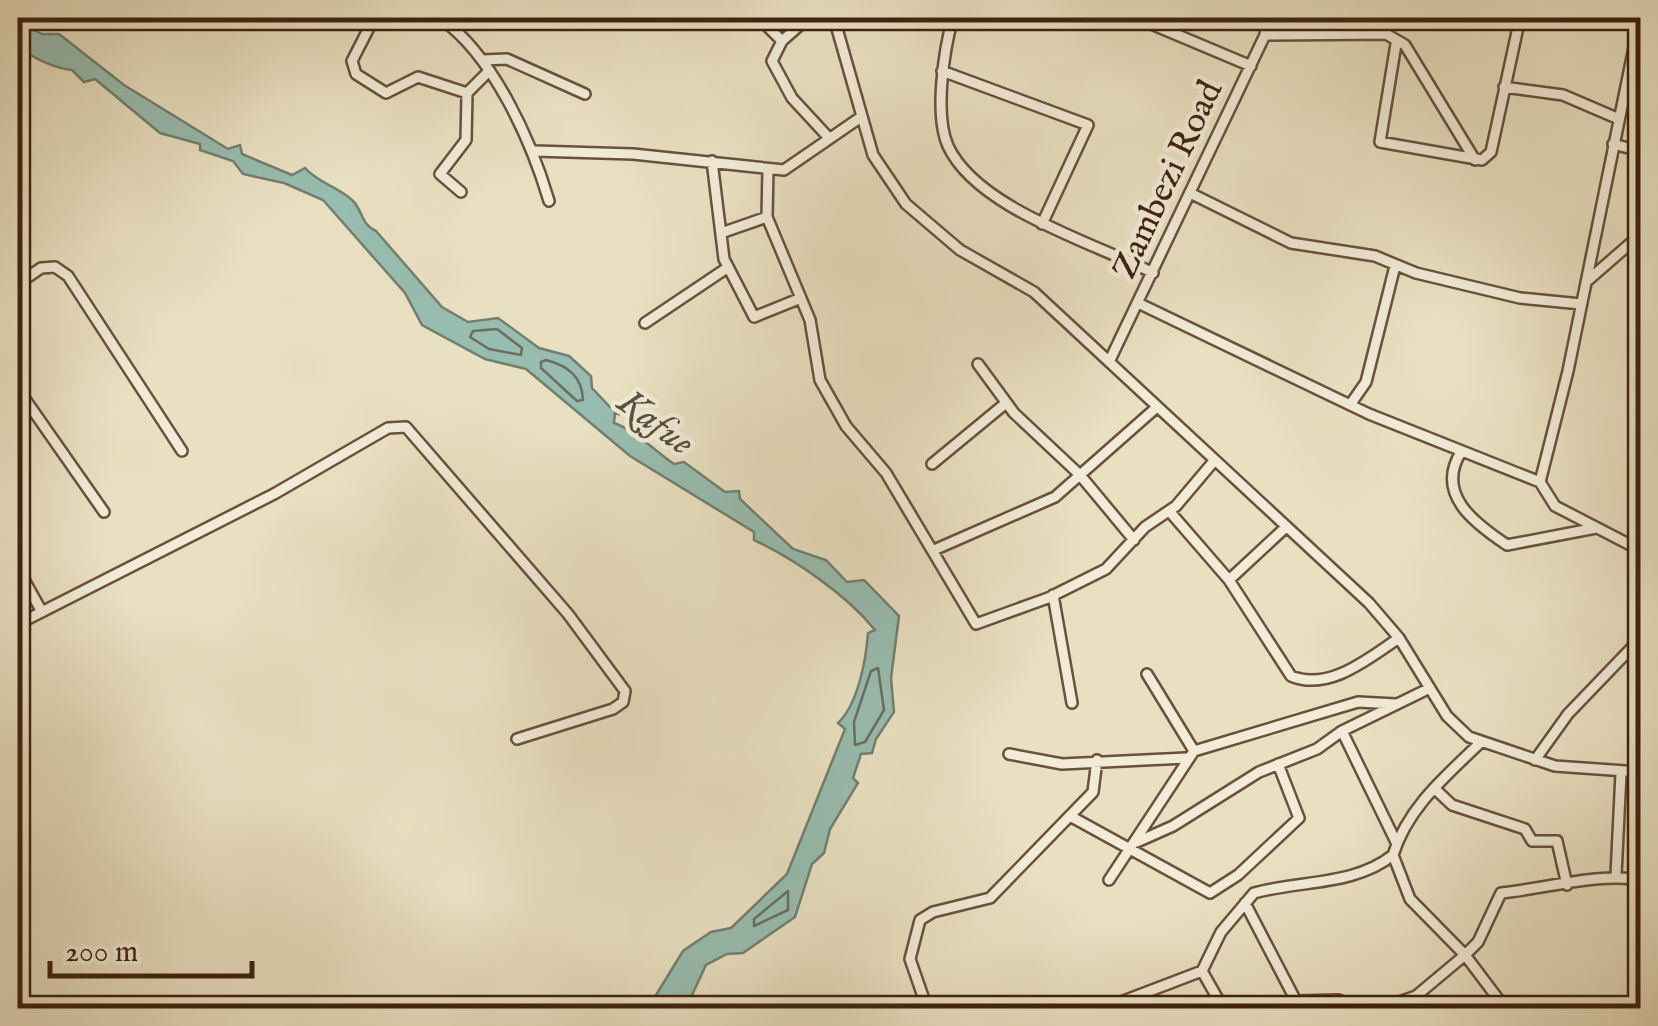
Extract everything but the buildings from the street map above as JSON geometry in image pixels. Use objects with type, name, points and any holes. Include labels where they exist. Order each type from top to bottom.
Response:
[{"type":"street","points":[[374,18],[352,54],[356,74],[389,94],[418,77],[467,93]]},
{"type":"street","points":[[440,18],[482,60],[534,151],[548,201]]},
{"type":"street","points":[[759,18],[782,41]]},
{"type":"street","points":[[808,18],[782,41],[774,65],[792,98],[829,138]]},
{"type":"street","points":[[834,18],[878,166],[919,217],[960,250],[1026,286],[1369,603],[1399,638],[1458,728],[1481,742],[1535,760],[1621,773],[1640,772]]},
{"type":"street","points":[[953,18],[942,70],[948,146],[991,192],[1042,224],[1153,273]]},
{"type":"street","points":[[1136,18],[1251,66]]},
{"type":"street","name":"Zambezi Road","points":[[1109,362],[1251,66],[1265,34],[1267,18]]},
{"type":"street","points":[[1386,34],[1389,18]]},
{"type":"street","points":[[1396,44],[1380,142],[1485,159],[1491,152],[1520,18]]},
{"type":"street","points":[[1540,482],[1640,20]]},
{"type":"street","points":[[1265,34],[1386,34],[1396,44],[1408,47],[1475,160]]},
{"type":"street","points":[[482,60],[506,59],[586,94]]},
{"type":"street","points":[[942,70],[1025,98],[1089,127],[1042,224]]},
{"type":"street","points":[[461,192],[443,180],[440,170],[466,140],[467,93],[487,73]]},
{"type":"street","points":[[1504,88],[1563,95],[1619,119]]},
{"type":"street","points":[[534,151],[712,161],[768,169],[794,166],[861,116]]},
{"type":"street","points":[[1613,144],[1640,150]]},
{"type":"street","points":[[712,161],[727,268],[756,318],[801,298]]},
{"type":"street","points":[[768,169],[767,217],[812,327],[820,380],[833,404],[886,473],[979,626],[1099,574],[1152,520],[1170,512],[1214,460]]},
{"type":"street","points":[[1190,193],[1282,240],[1334,253],[1374,256],[1395,266],[1520,298],[1580,304]]},
{"type":"street","points":[[724,232],[767,217]]},
{"type":"street","points":[[1584,284],[1640,234]]},
{"type":"street","points":[[1350,405],[1366,382],[1395,266]]},
{"type":"street","points":[[18,284],[40,268],[55,267],[68,276],[182,451]]},
{"type":"street","points":[[645,323],[727,268]]},
{"type":"street","points":[[1138,303],[1350,405],[1540,482],[1555,506],[1640,550]]},
{"type":"street","points":[[978,364],[1006,403],[1080,475],[1134,540]]},
{"type":"street","points":[[18,389],[104,512]]},
{"type":"street","points":[[932,464],[1006,403]]},
{"type":"street","points":[[934,550],[1049,501],[1157,407]]},
{"type":"street","points":[[18,624],[274,494],[388,428],[406,426],[568,614],[625,691],[623,702],[613,709],[516,740]]},
{"type":"street","points":[[1460,452],[1451,472],[1456,498],[1480,527],[1507,545],[1596,528]]},
{"type":"street","points":[[1170,512],[1229,580],[1295,678],[1340,674],[1399,638]]},
{"type":"street","points":[[1229,580],[1286,527]]},
{"type":"street","points":[[18,569],[42,612]]},
{"type":"street","points":[[1053,595],[1072,703]]},
{"type":"street","points":[[1535,760],[1568,714],[1640,638]]},
{"type":"street","points":[[1147,674],[1190,755]]},
{"type":"street","points":[[1133,845],[1278,764],[1317,749],[1342,731],[1430,688]]},
{"type":"street","points":[[1009,754],[1062,764],[1190,755],[1358,702],[1396,704]]},
{"type":"street","points":[[1342,731],[1396,842]]},
{"type":"street","points":[[1481,742],[1434,788],[1396,842],[1393,855],[1417,908],[1465,955],[1505,1008]]},
{"type":"street","points":[[1109,880],[1190,755]]},
{"type":"street","points":[[927,1008],[910,959],[920,920],[932,912],[990,898],[1096,789],[1097,760]]},
{"type":"street","points":[[1070,816],[1133,845],[1206,892],[1238,875],[1299,818],[1278,764]]},
{"type":"street","points":[[1616,876],[1621,773]]},
{"type":"street","points":[[1434,788],[1452,805],[1522,828],[1532,842],[1558,841],[1568,885]]},
{"type":"street","points":[[1105,1008],[1202,971],[1221,932],[1254,893],[1357,876],[1393,855]]},
{"type":"street","points":[[1238,875],[1254,893]]},
{"type":"street","points":[[1381,1008],[1416,996],[1465,955],[1478,942],[1502,893],[1616,876],[1640,880]]},
{"type":"street","points":[[1246,904],[1296,1002],[1340,1000],[1356,1008]]},
{"type":"street","points":[[1202,971],[1223,1008]]},
{"type":"water","points":[[18,22],[42,34],[59,34],[124,85],[228,149],[240,145],[242,154],[292,175],[305,168],[346,195],[356,204],[367,225],[442,307],[468,322],[498,318],[539,348],[569,356],[591,376],[592,388],[610,407],[621,408],[631,418],[615,413],[614,423],[674,464],[684,462],[725,492],[739,491],[740,499],[793,549],[826,560],[847,582],[864,580],[899,616],[891,678],[894,712],[876,739],[872,753],[861,754],[853,778],[858,783],[830,829],[824,853],[812,864],[795,917],[743,953],[727,954],[706,965],[686,1008],[648,1008],[683,951],[711,932],[731,928],[787,874],[845,729],[838,723],[856,693],[868,633],[875,630],[819,579],[754,540],[754,532],[630,456],[526,369],[485,359],[422,325],[405,293],[323,200],[284,183],[243,174],[233,161],[200,150],[200,144],[160,133],[95,79],[84,82],[72,70],[44,62],[18,47]]},
{"type":"water label","name":"Kafue","points":[[657,421]]}]
